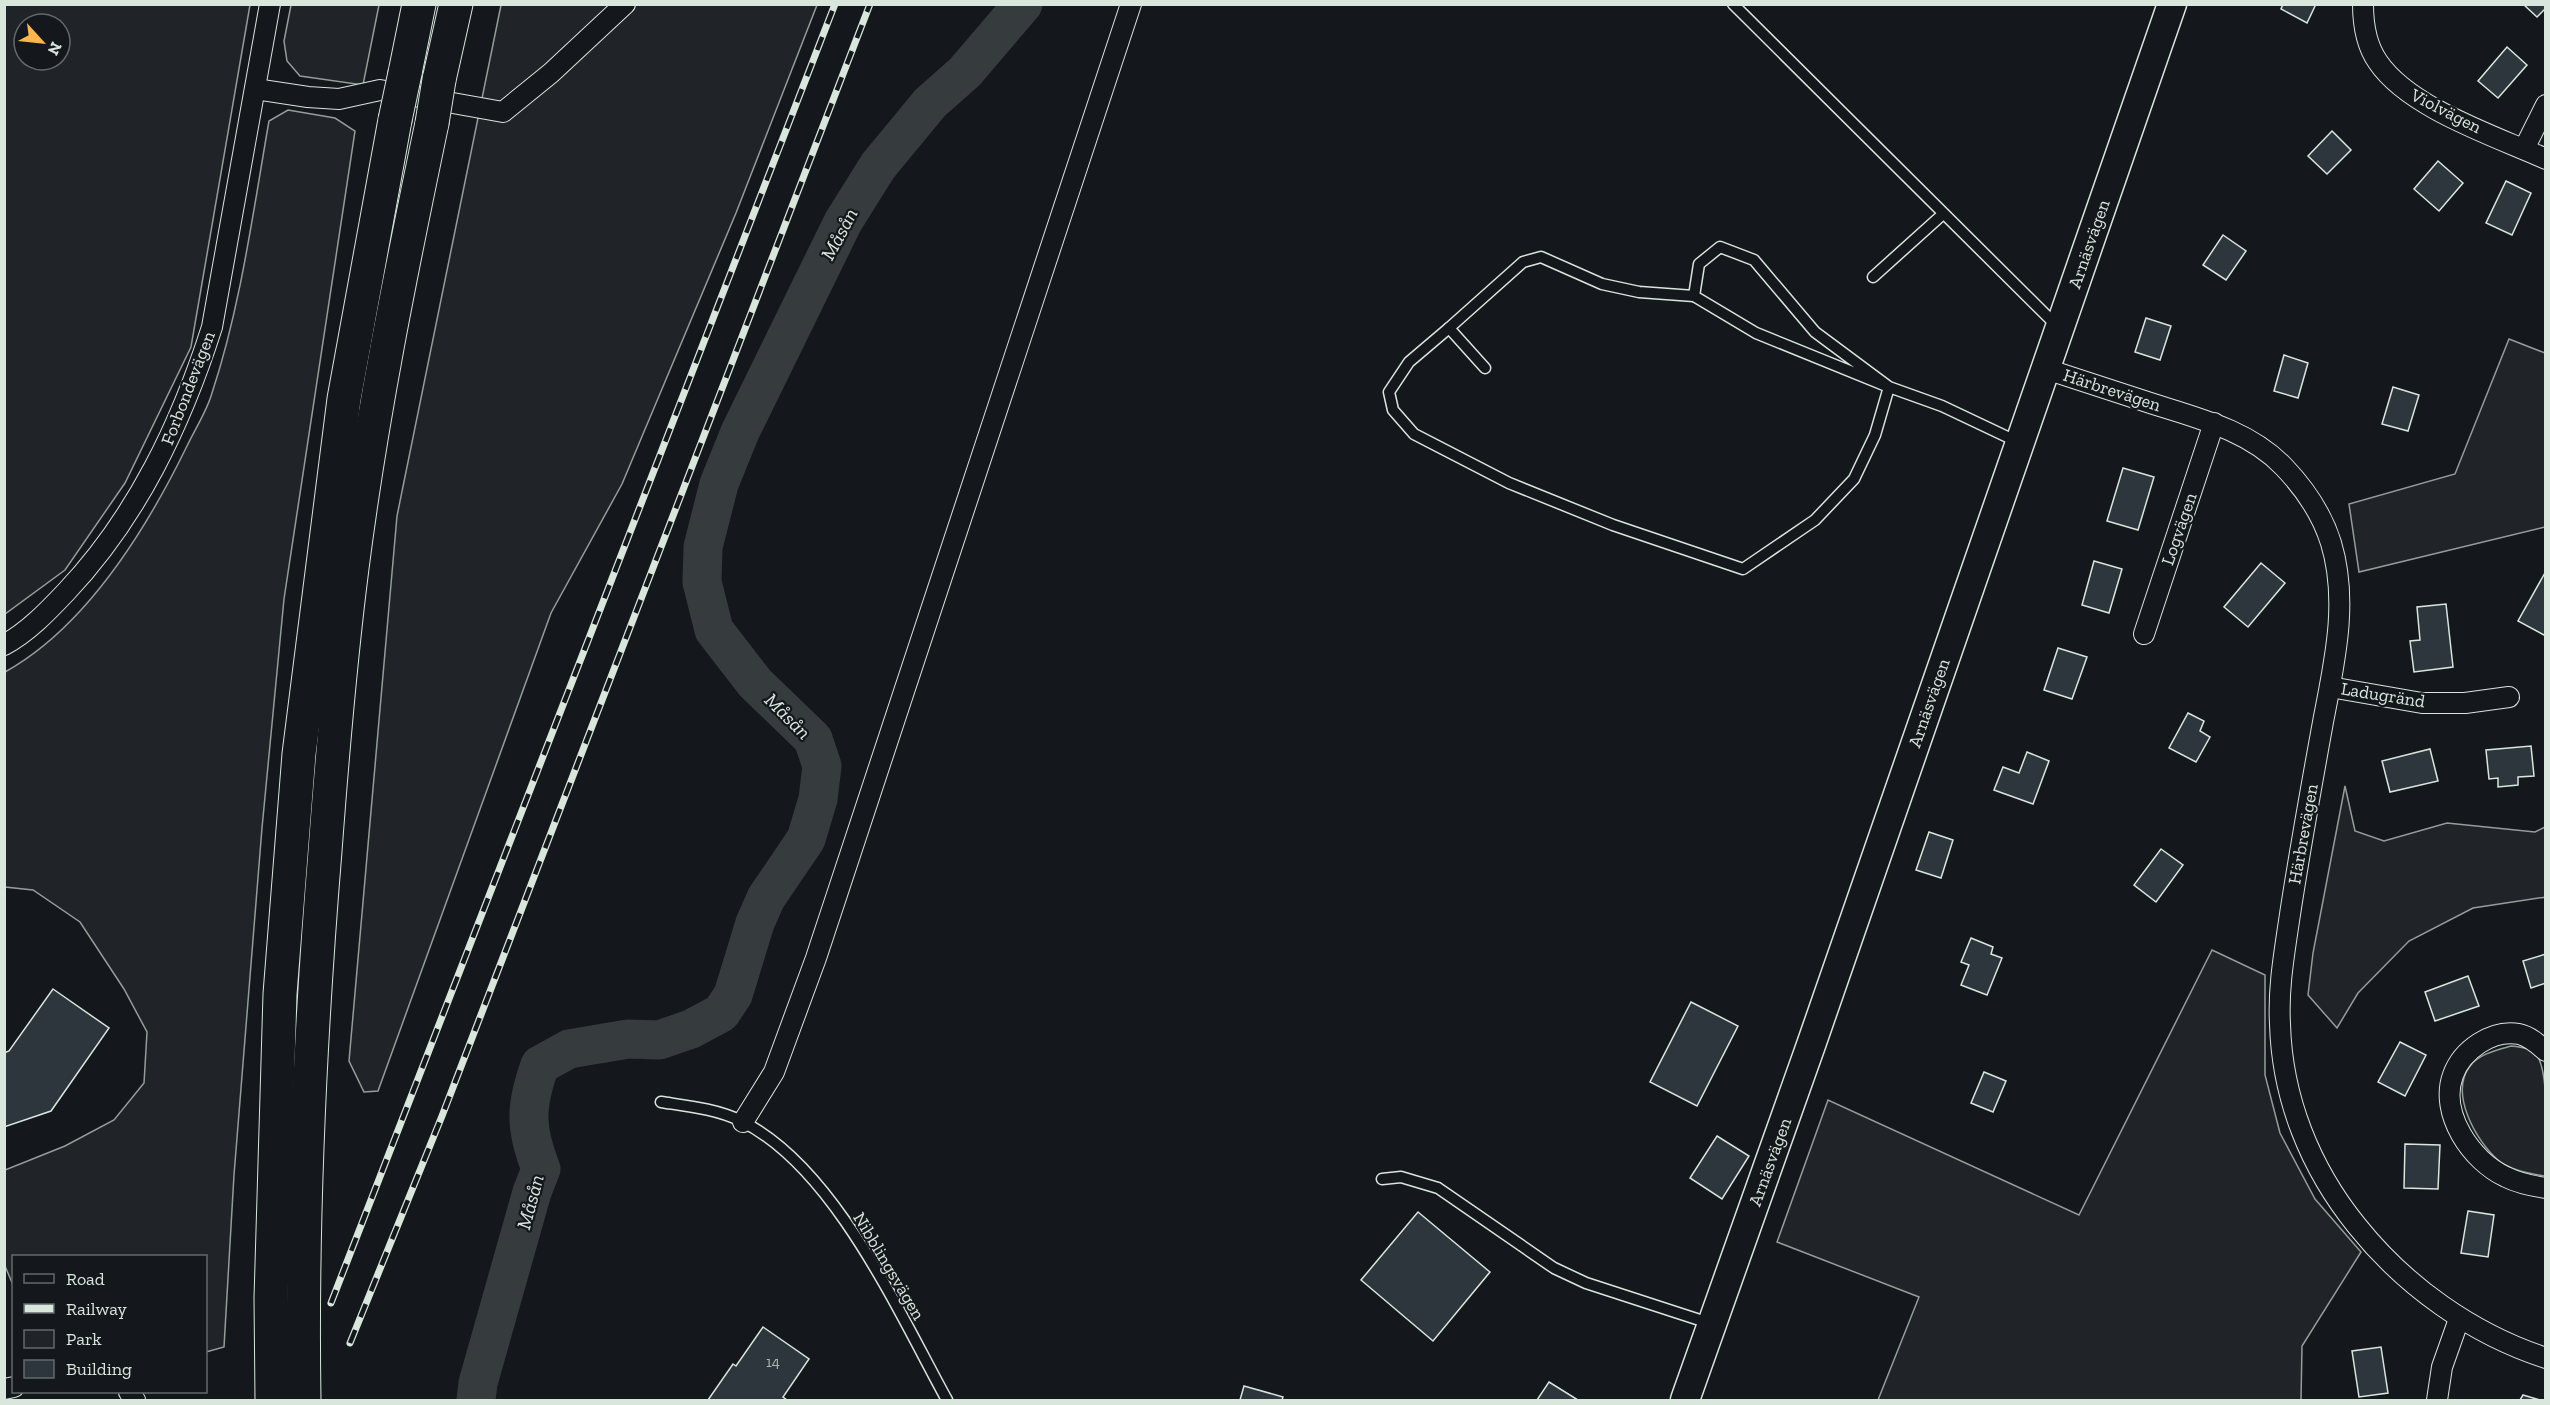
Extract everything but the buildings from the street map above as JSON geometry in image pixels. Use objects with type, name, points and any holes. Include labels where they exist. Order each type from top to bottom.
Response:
[{"type":"highway","points":[[272,1401],[271,1298],[280,994],[299,754],[344,399],[395,120],[419,4]]},
{"type":"highway","points":[[304,1401],[302,1301],[313,996],[333,747],[352,569],[398,284],[456,4]]},
{"type":"street","name":"Forbondevägen","points":[[4,645],[48,611],[86,571],[122,523],[149,479],[198,374],[212,327],[270,4]]},
{"type":"street","points":[[255,89],[339,99],[380,90],[503,112],[550,73],[625,4]]},
{"type":"street","points":[[743,1122],[774,1072],[816,958],[1131,4]]},
{"type":"street","name":"Arnäsvägen","points":[[1685,1401],[1812,1045],[2172,4]]},
{"type":"street","name":"Violvägen","points":[[2364,4],[2367,41],[2378,62],[2399,86],[2433,108],[2546,159]]},
{"type":"street","points":[[2524,149],[2546,105]]},
{"type":"street","name":"Härbrevägen","points":[[2046,369],[2214,423],[2259,446],[2283,466],[2312,501],[2325,526],[2332,544],[2340,600],[2339,623],[2330,687],[2296,871],[2281,976],[2280,1024],[2284,1067],[2294,1112],[2308,1150],[2347,1214],[2393,1266],[2459,1319],[2527,1352],[2546,1358]]},
{"type":"street","name":"Logvägen","points":[[2144,634],[2214,423]]},
{"type":"street","name":"Ladugränd","points":[[2330,687],[2422,704],[2466,703],[2508,697]]},
{"type":"street","points":[[2546,1051],[2520,1034],[2495,1036],[2482,1042],[2462,1058],[2453,1074],[2449,1100],[2463,1135],[2486,1164],[2506,1177],[2546,1188]]},
{"type":"street","points":[[2437,1401],[2442,1367],[2459,1319]]},
{"type":"lane","points":[[1733,4],[2060,329]]},
{"type":"lane","points":[[1873,277],[1943,214]]},
{"type":"lane","points":[[1694,296],[1699,264],[1720,247],[1754,260],[1815,332],[1889,387]]},
{"type":"lane","points":[[1889,387],[1875,435],[1854,480],[1815,520],[1743,569],[1623,529],[1519,487],[1414,434],[1393,410],[1389,392],[1409,362],[1523,262],[1541,257],[1602,284],[1639,292],[1694,296],[1756,333],[1942,406],[2019,442]]},
{"type":"lane","points":[[1449,328],[1485,368]]},
{"type":"lane","name":"Nibblingsvägen","points":[[661,1102],[694,1107],[743,1122],[782,1149],[804,1171],[852,1231],[947,1401]]},
{"type":"lane","points":[[1382,1179],[1401,1177],[1438,1188],[1554,1268],[1586,1283],[1712,1324]]},
{"type":"green space","points":[[5,4],[250,5],[191,347],[125,483],[65,570],[5,614]]},
{"type":"green space","points":[[291,5],[379,5],[363,85],[300,76],[287,61],[284,41]]},
{"type":"green space","points":[[501,5],[817,5],[736,213],[622,484],[551,613],[378,1091],[364,1092],[349,1061],[397,516]]},
{"type":"green space","points":[[288,110],[335,118],[355,131],[284,599],[262,828],[234,1175],[224,1347],[207,1352],[207,1255],[12,1255],[12,1283],[5,1266],[5,1170],[65,1146],[114,1120],[144,1083],[147,1032],[124,989],[80,922],[33,890],[5,887],[5,672],[34,653],[62,629],[111,573],[153,510],[204,413],[222,360],[239,292],[269,121]]},
{"type":"green space","points":[[2509,339],[2545,353],[2545,527],[2359,572],[2349,504],[2455,474]]},
{"type":"green space","points":[[2345,786],[2355,831],[2384,841],[2447,823],[2535,832],[2545,827],[2546,897],[2473,908],[2409,941],[2358,993],[2337,1028],[2308,995],[2313,953]]},
{"type":"green space","points":[[2212,950],[2265,975],[2265,1075],[2280,1133],[2315,1199],[2361,1252],[2302,1346],[2301,1400],[1878,1400],[1919,1297],[1777,1242],[1828,1100],[2079,1215]]},
{"type":"green space","points":[[2511,1046],[2534,1052],[2542,1070],[2546,1099],[2545,1176],[2514,1169],[2498,1160],[2481,1141],[2464,1103],[2462,1089],[2464,1077],[2470,1066],[2483,1055]]},
{"type":"waterway","name":"Måsån","points":[[476,1400],[478,1383],[532,1192],[541,1169],[532,1141],[529,1117],[532,1093],[540,1065],[569,1049],[628,1039],[659,1040],[691,1029],[721,1013],[733,995],[755,923],[766,898],[806,839],[818,799],[822,766],[813,739],[755,683],[714,630],[702,582],[703,547],[719,484],[740,432],[843,222],[878,166],[930,103],[965,72],[1023,4]]},
{"type":"railway","points":[[331,1303],[835,4]]},
{"type":"railway","points":[[350,1343],[442,1116],[870,4]]}]
